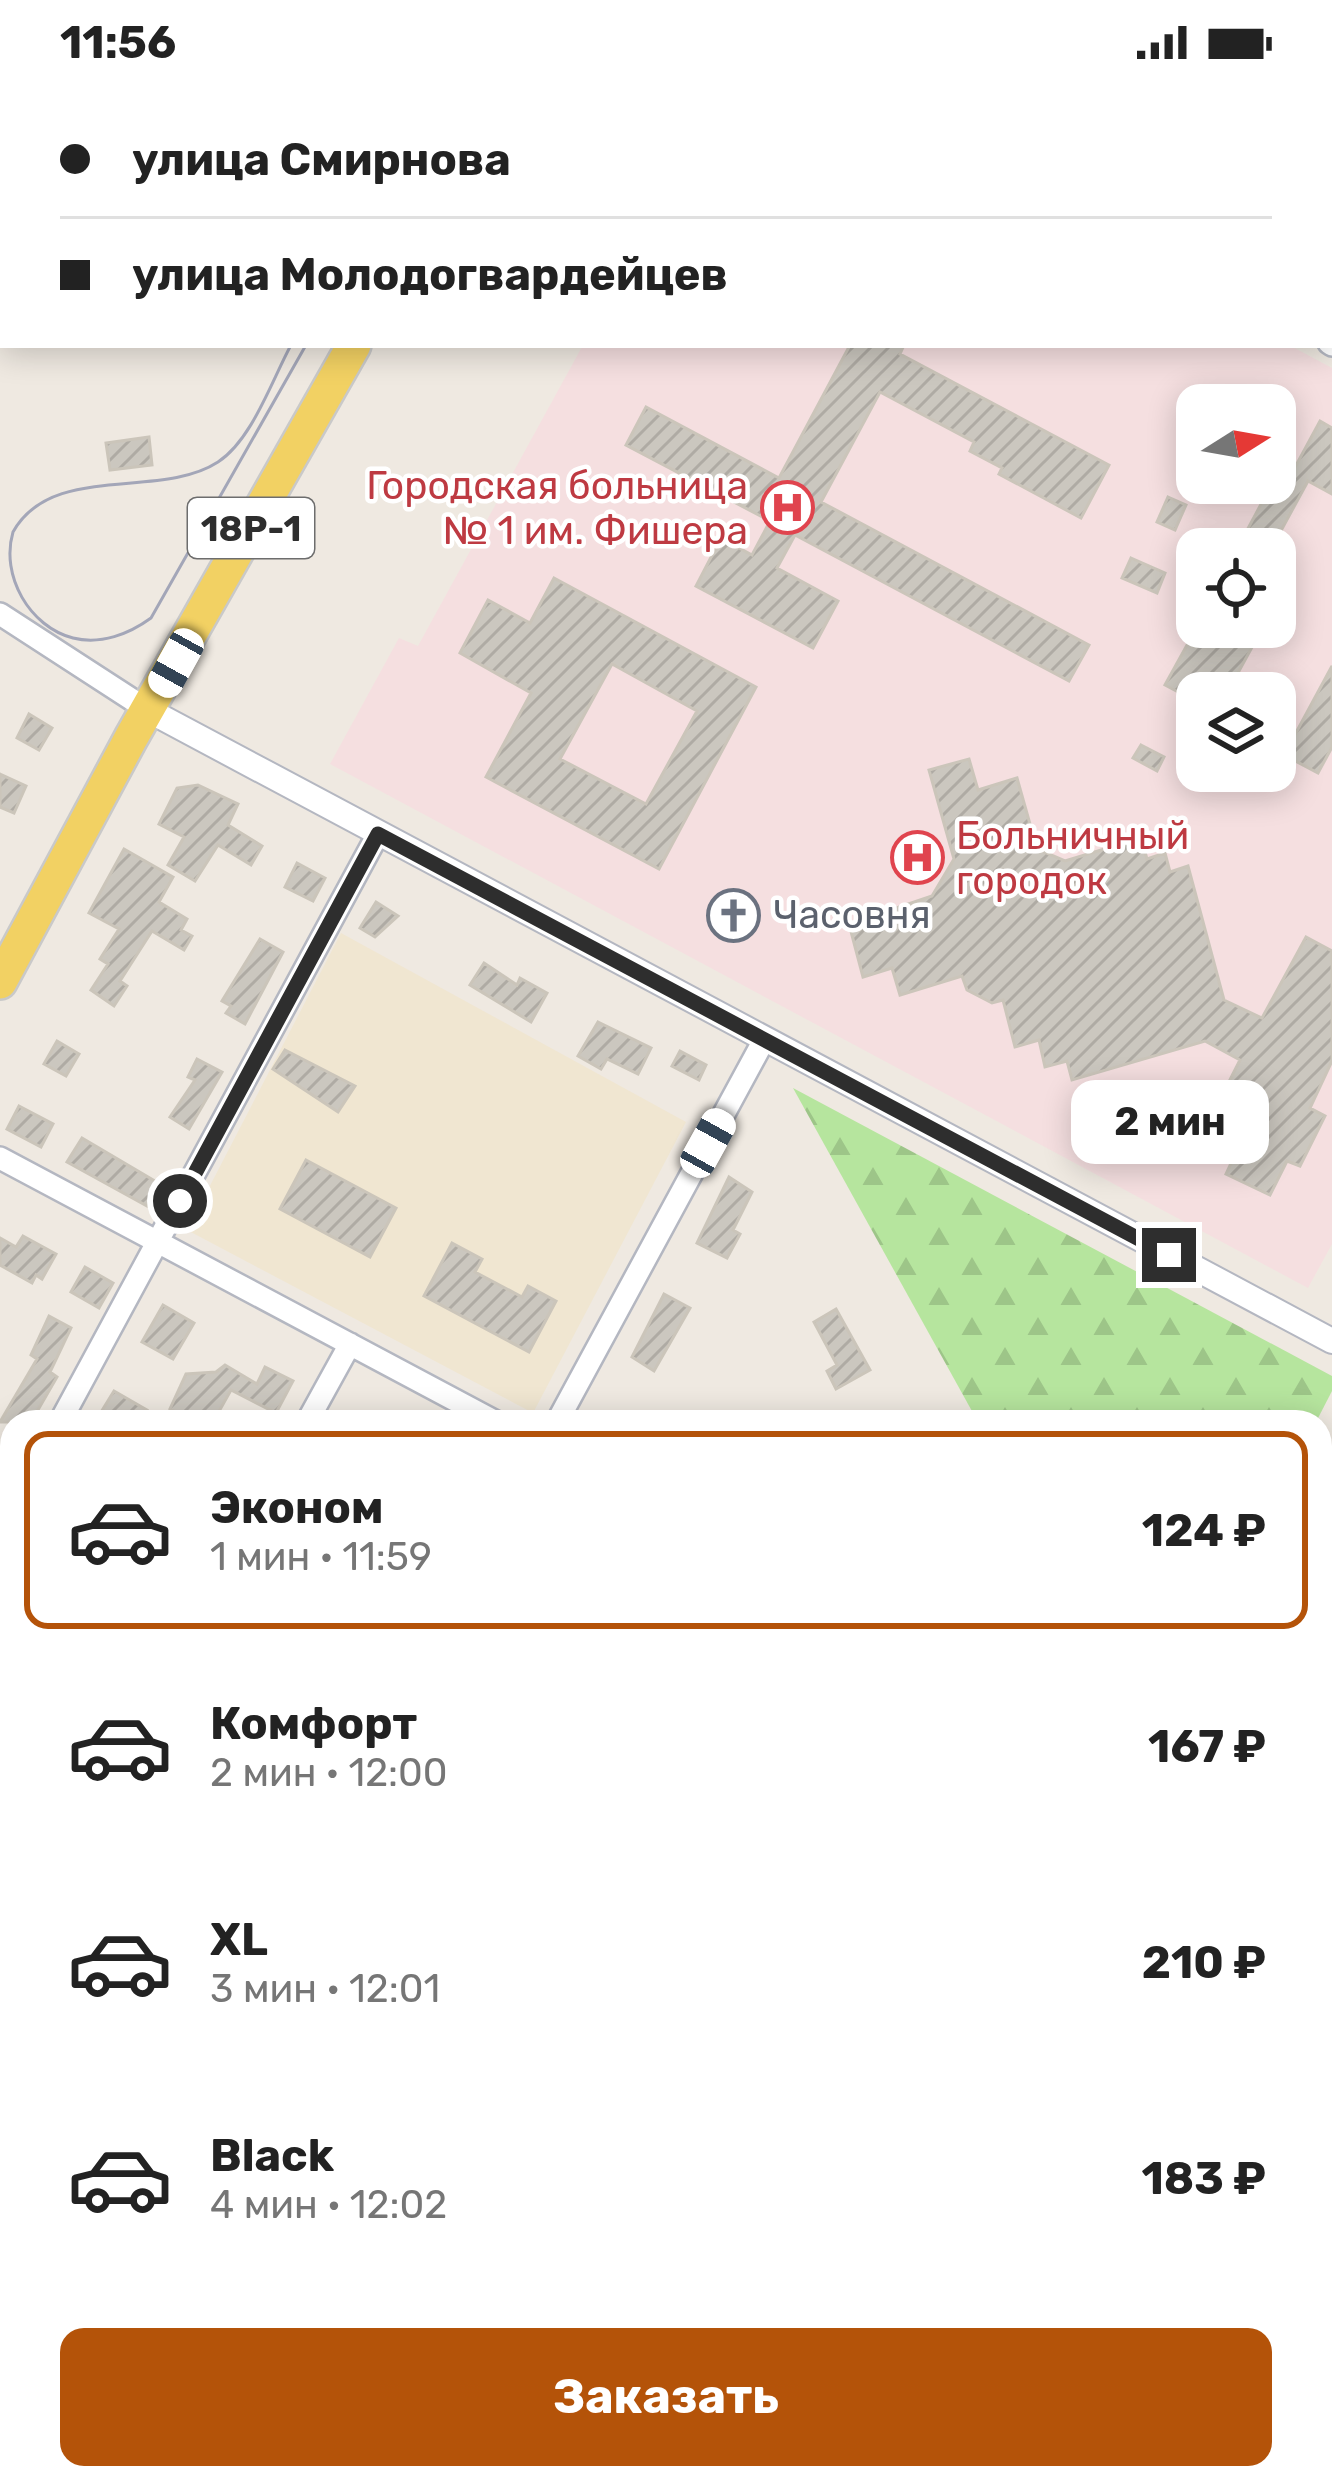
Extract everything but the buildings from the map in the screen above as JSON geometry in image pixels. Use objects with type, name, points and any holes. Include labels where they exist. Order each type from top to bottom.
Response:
[{"type":"main road","name":"18Р-1","points":[[0,982],[352,348]]},
{"type":"street","points":[[0,614],[148,710],[1332,1341]]},
{"type":"street","points":[[67,1410],[378,834]]},
{"type":"street","points":[[563,1410],[764,1040]]},
{"type":"street","points":[[0,1158],[474,1410]]},
{"type":"street","points":[[314,1410],[350,1344]]},
{"type":"shaded area","name":"Больничный городок","points":[[581,348],[1295,348],[1332,368],[1332,1244],[1308,1288],[330,764],[399,638],[418,646]]},
{"type":"shaded area","points":[[341,933],[686,1122],[535,1410],[187,1230]]},
{"type":"green space","points":[[793,1088],[1332,1376],[1332,1391],[1322,1410],[971,1410]]},
{"type":"tram line","points":[[290,348],[251,425],[218,462],[167,479],[80,489],[31,510],[13,532],[11,566],[22,597],[44,623],[73,638],[94,640],[124,633],[151,618],[304,348]]},
{"type":"place","name":"Городская больница № 1 им. Фишера","points":[[787,508]]},
{"type":"place","name":"Больничный городок","points":[[917,858]]},
{"type":"place","name":"Часовня","points":[[734,915]]},
{"type":"route","points":[[180,1201],[378,834],[1169,1255]]}]
